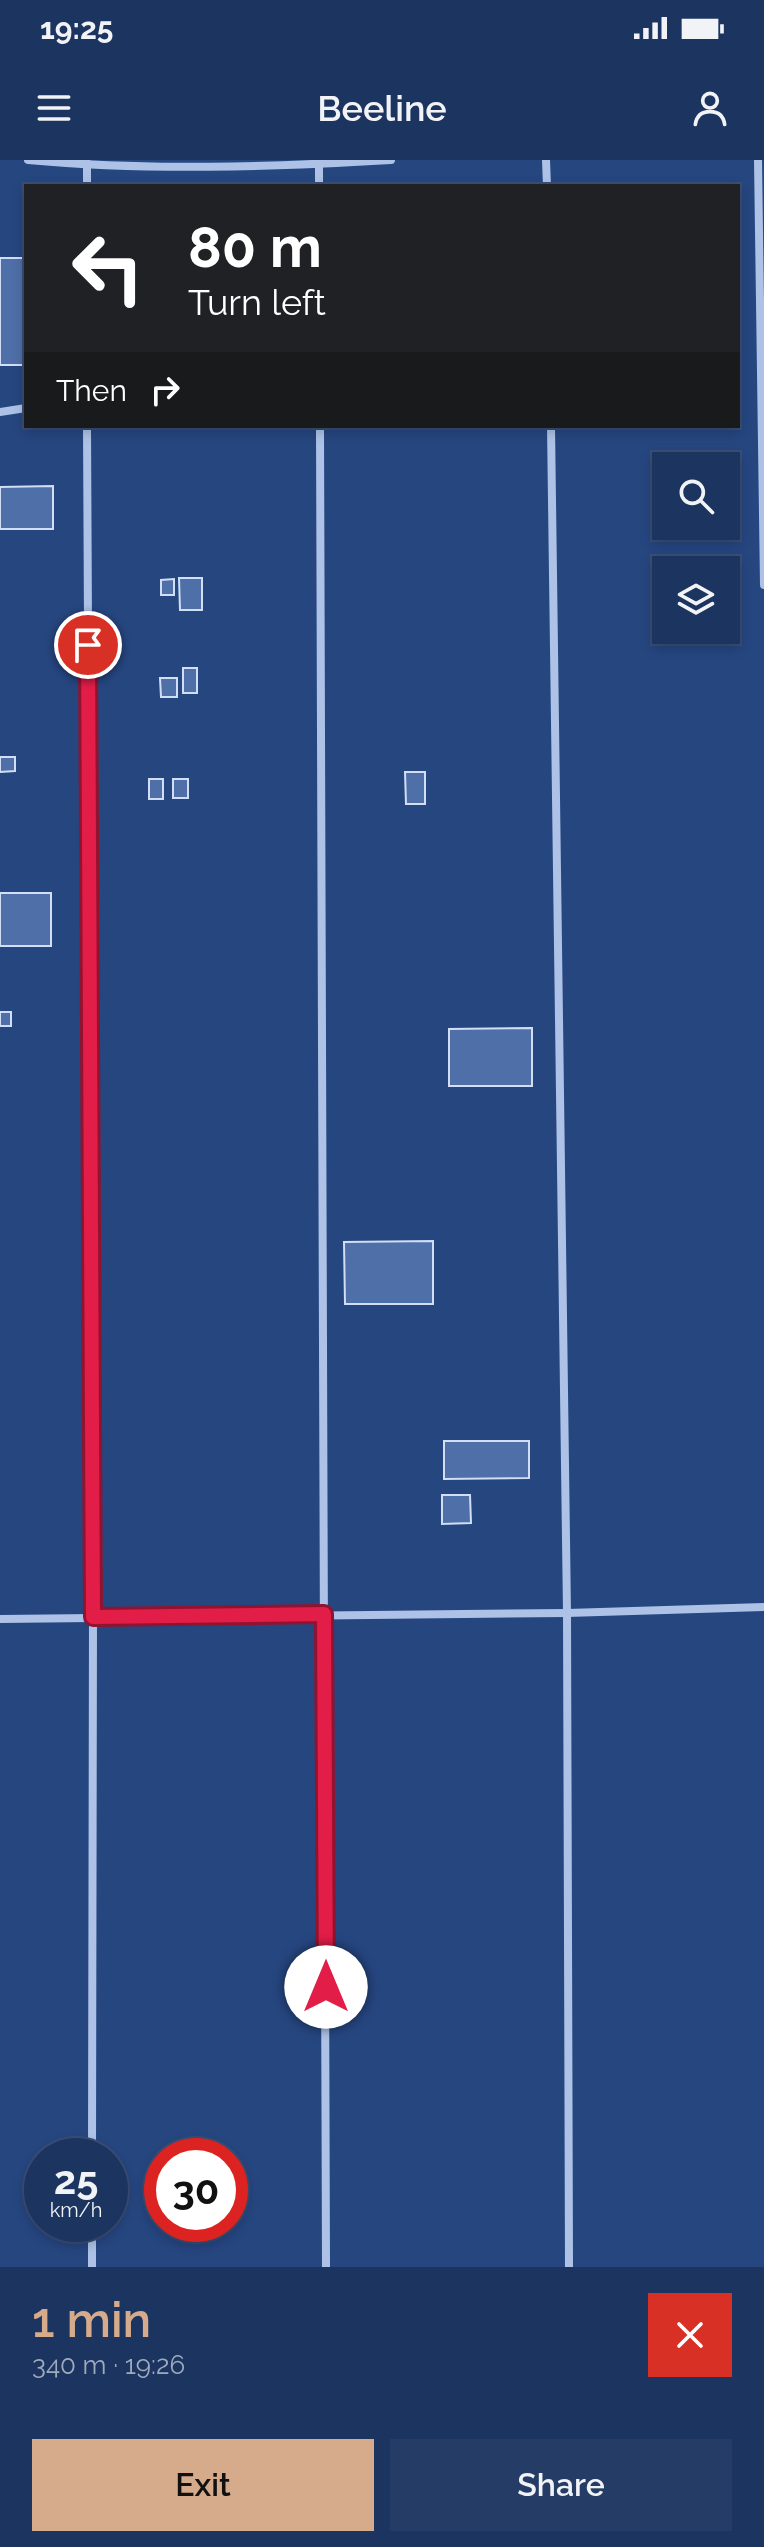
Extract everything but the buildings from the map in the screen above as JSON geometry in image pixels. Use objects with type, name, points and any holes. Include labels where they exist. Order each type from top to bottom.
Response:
[{"type":"street","points":[[28,160],[87,163],[391,160]]},
{"type":"street","points":[[546,160],[547,184]]},
{"type":"street","points":[[758,160],[764,585]]},
{"type":"street","points":[[319,162],[319,184]]},
{"type":"street","points":[[87,163],[87,184]]},
{"type":"street","points":[[0,412],[24,408]]},
{"type":"street","points":[[87,428],[93,1617],[92,2138]]},
{"type":"street","points":[[320,428],[326,2267]]},
{"type":"street","points":[[551,428],[567,1613],[569,2267]]},
{"type":"street","points":[[0,1619],[567,1613],[764,1607]]},
{"type":"street","points":[[92,2242],[92,2267]]},
{"type":"route","points":[[88,645],[93,1617],[324,1614],[326,1987]]}]
